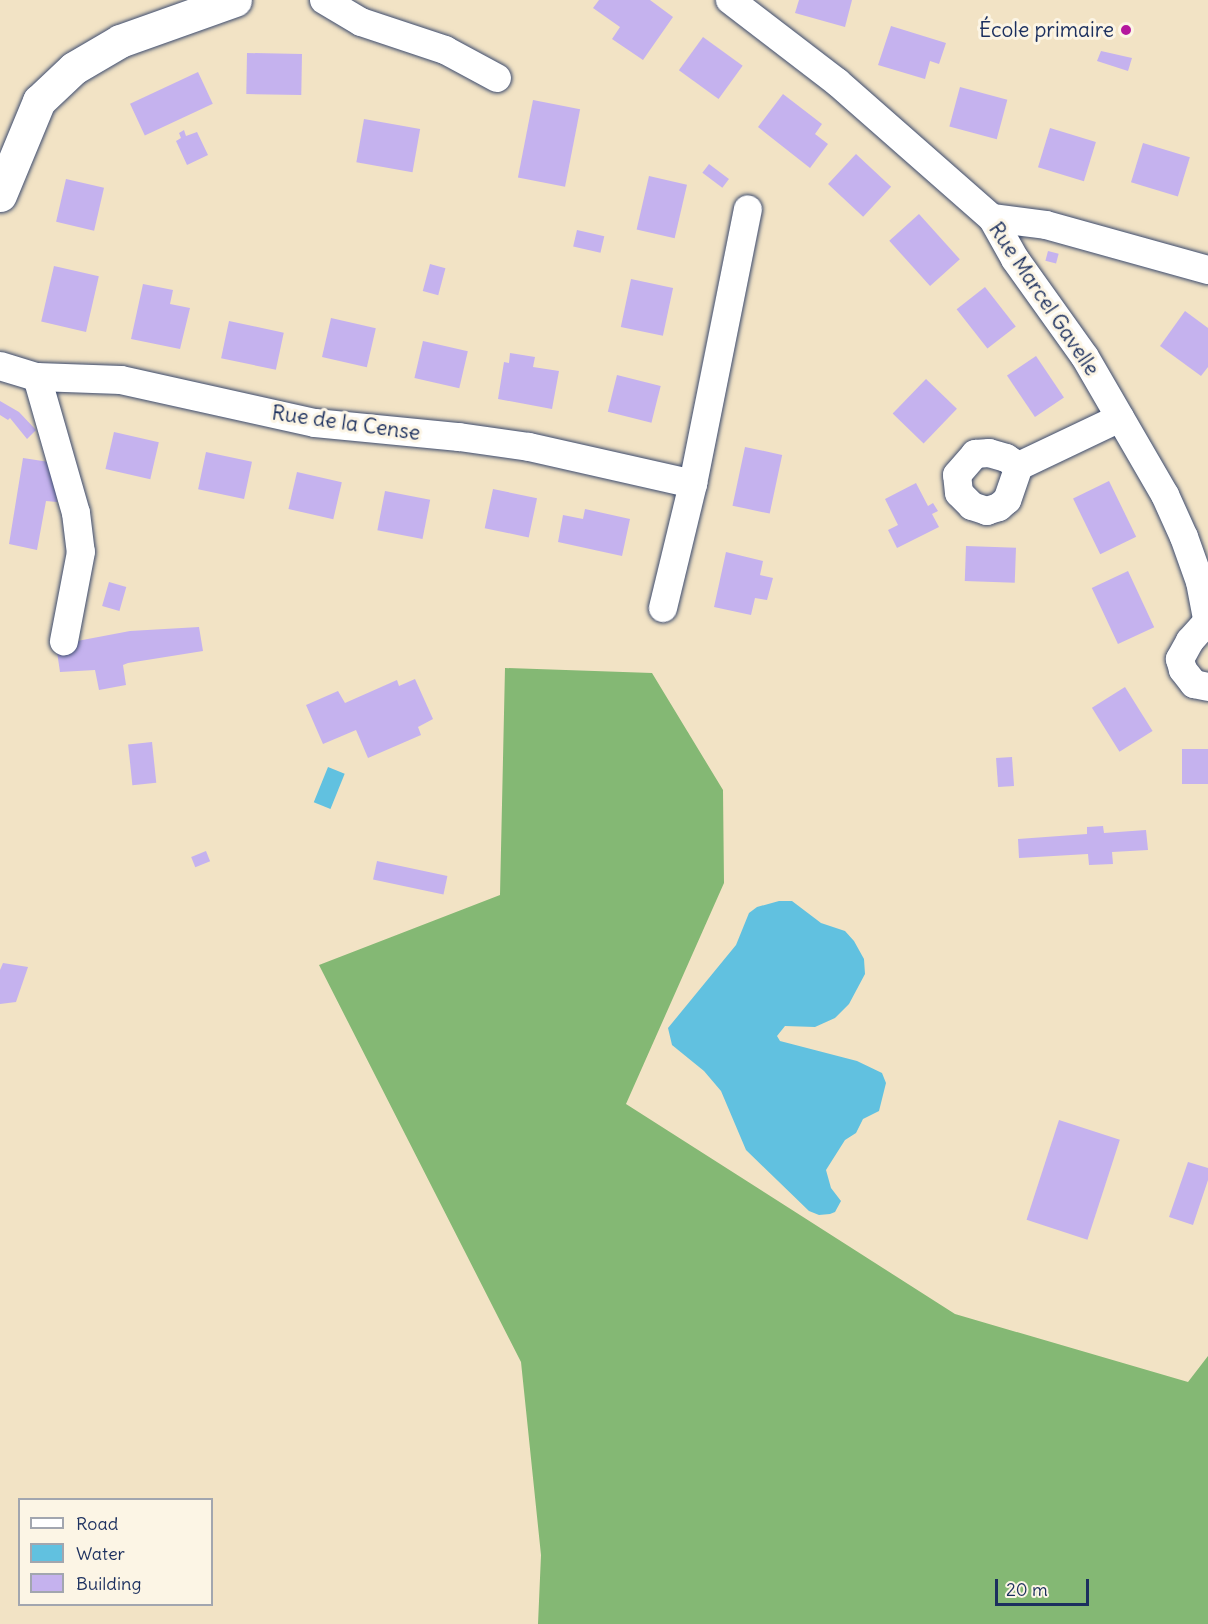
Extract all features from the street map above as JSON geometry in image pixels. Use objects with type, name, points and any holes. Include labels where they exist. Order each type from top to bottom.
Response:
[{"type":"street","points":[[0,195],[39,101],[74,68],[120,41],[235,0]]},
{"type":"street","points":[[324,0],[361,22],[445,50],[497,78]]},
{"type":"street","name":"Rue Marcel Gavelle","points":[[730,0],[837,82],[992,218],[1015,259],[1085,357],[1165,495],[1184,537],[1200,582],[1207,623],[1190,641],[1180,659],[1184,670],[1194,684],[1208,687]]},
{"type":"street","points":[[663,608],[693,484],[748,209]]},
{"type":"street","points":[[992,218],[1046,225],[1208,270]]},
{"type":"street","name":"Rue de la Cense","points":[[0,366],[38,377],[121,380],[315,423],[459,437],[529,447],[693,484]]},
{"type":"street","points":[[38,377],[76,513],[81,552],[64,641]]},
{"type":"street","points":[[1019,466],[1120,418]]},
{"type":"green space","points":[[505,668],[652,673],[723,790],[724,883],[626,1104],[955,1314],[1188,1382],[1208,1356],[1208,1624],[538,1624],[541,1555],[521,1362],[319,965],[500,895]]},
{"type":"water","points":[[328,767],[345,774],[330,809],[314,802]]},
{"type":"water","points":[[779,901],[792,901],[821,923],[845,931],[854,941],[864,959],[865,974],[849,1004],[835,1018],[815,1027],[785,1026],[777,1036],[780,1041],[857,1061],[882,1073],[886,1083],[879,1111],[863,1119],[856,1133],[845,1140],[826,1170],[831,1188],[841,1201],[835,1212],[830,1214],[819,1215],[809,1211],[746,1150],[721,1091],[704,1071],[672,1045],[668,1028],[736,945],[749,913],[757,907]]},
{"type":"building","points":[[599,0],[650,0],[673,17],[643,60],[612,39],[620,27],[593,8]]},
{"type":"building","points":[[799,0],[852,0],[845,27],[795,13]]},
{"type":"building","points":[[891,26],[946,43],[939,64],[930,61],[925,79],[878,65]]},
{"type":"building","points":[[703,37],[743,66],[719,99],[679,70]]},
{"type":"building","points":[[1101,51],[1132,58],[1128,71],[1097,61]]},
{"type":"building","points":[[247,53],[302,54],[301,95],[246,94]]},
{"type":"building","points":[[198,72],[213,104],[145,135],[130,104]]},
{"type":"building","points":[[960,87],[1007,100],[997,139],[949,127]]},
{"type":"building","points":[[783,94],[822,124],[815,134],[828,144],[810,168],[758,127]]},
{"type":"building","points":[[533,100],[580,109],[565,187],[518,178]]},
{"type":"building","points":[[364,119],[420,129],[412,172],[356,162]]},
{"type":"building","points":[[1050,128],[1096,142],[1084,181],[1038,167]]},
{"type":"building","points":[[184,130],[186,136],[197,132],[208,155],[187,165],[176,141],[181,138],[179,133]]},
{"type":"building","points":[[1143,143],[1190,157],[1178,197],[1131,182]]},
{"type":"building","points":[[856,154],[891,187],[863,217],[828,184]]},
{"type":"building","points":[[709,164],[729,179],[722,188],[702,173]]},
{"type":"building","points":[[649,176],[687,185],[675,238],[637,230]]},
{"type":"building","points":[[66,179],[104,188],[94,231],[56,222]]},
{"type":"building","points":[[919,214],[960,259],[930,286],[889,241]]},
{"type":"building","points":[[577,230],[604,236],[600,253],[573,247]]},
{"type":"building","points":[[1048,251],[1059,254],[1056,264],[1045,261]]},
{"type":"building","points":[[430,264],[445,268],[438,295],[423,291]]},
{"type":"building","points":[[54,266],[99,276],[86,332],[41,322]]},
{"type":"building","points":[[631,279],[673,288],[663,336],[621,327]]},
{"type":"building","points":[[143,284],[173,290],[170,304],[190,308],[180,349],[131,339]]},
{"type":"building","points":[[985,287],[1016,326],[987,349],[957,309]]},
{"type":"building","points":[[1185,311],[1208,328],[1208,367],[1201,376],[1160,346]]},
{"type":"building","points":[[331,318],[376,328],[367,367],[322,357]]},
{"type":"building","points":[[229,321],[284,333],[276,370],[221,358]]},
{"type":"building","points":[[423,341],[468,351],[459,388],[414,378]]},
{"type":"building","points":[[510,353],[535,357],[533,367],[559,371],[552,409],[498,399],[504,362],[509,363]]},
{"type":"building","points":[[1036,356],[1064,397],[1035,417],[1007,376]]},
{"type":"building","points":[[617,375],[661,386],[651,423],[608,412]]},
{"type":"building","points":[[926,379],[957,409],[924,443],[893,414]]},
{"type":"building","points":[[0,401],[19,412],[36,430],[27,439],[10,418],[8,420],[0,415]]},
{"type":"building","points":[[114,432],[159,442],[150,479],[105,469]]},
{"type":"building","points":[[745,447],[782,455],[770,514],[733,506]]},
{"type":"building","points":[[206,452],[252,462],[244,499],[198,489]]},
{"type":"building","points":[[23,458],[49,462],[54,478],[57,502],[46,501],[37,550],[9,544]]},
{"type":"building","points":[[297,472],[342,482],[333,519],[288,509]]},
{"type":"building","points":[[1109,481],[1136,537],[1100,554],[1073,499]]},
{"type":"building","points":[[916,483],[928,506],[933,503],[938,511],[932,514],[939,527],[897,548],[888,530],[898,525],[885,499]]},
{"type":"building","points":[[493,489],[537,498],[529,537],[485,528]]},
{"type":"building","points":[[385,491],[430,500],[423,539],[377,530]]},
{"type":"building","points":[[585,509],[630,519],[622,556],[558,542],[563,515],[583,519]]},
{"type":"building","points":[[966,546],[1016,548],[1015,583],[965,581]]},
{"type":"building","points":[[726,552],[763,561],[760,575],[773,578],[767,600],[755,598],[751,615],[714,607]]},
{"type":"building","points":[[1128,571],[1154,627],[1118,644],[1092,588]]},
{"type":"building","points":[[109,582],[126,587],[119,611],[102,606]]},
{"type":"building","points":[[199,627],[203,651],[123,665],[126,685],[99,690],[95,670],[60,672],[56,645],[130,631]]},
{"type":"building","points":[[415,679],[433,719],[418,727],[421,735],[368,758],[356,730],[323,744],[306,705],[338,691],[345,703],[397,680],[399,686]]},
{"type":"building","points":[[1125,687],[1153,731],[1119,752],[1092,708]]},
{"type":"building","points":[[152,742],[156,783],[132,785],[128,745]]},
{"type":"building","points":[[1182,749],[1208,749],[1208,784],[1182,784]]},
{"type":"building","points":[[1012,757],[1014,786],[998,787],[996,758]]},
{"type":"building","points":[[1103,826],[1104,833],[1146,830],[1148,850],[1112,852],[1113,864],[1089,865],[1088,854],[1019,858],[1018,839],[1087,834],[1087,827]]},
{"type":"building","points":[[206,851],[210,861],[195,867],[191,857]]},
{"type":"building","points":[[377,861],[447,876],[443,895],[373,880]]},
{"type":"building","points":[[3,963],[28,967],[16,1002],[0,1004],[0,970]]},
{"type":"building","points":[[1059,1120],[1120,1140],[1087,1240],[1027,1220]]},
{"type":"building","points":[[1188,1162],[1208,1168],[1208,1180],[1193,1225],[1169,1217]]},
{"type":"place","name":"École primaire","points":[[1126,30]]}]
